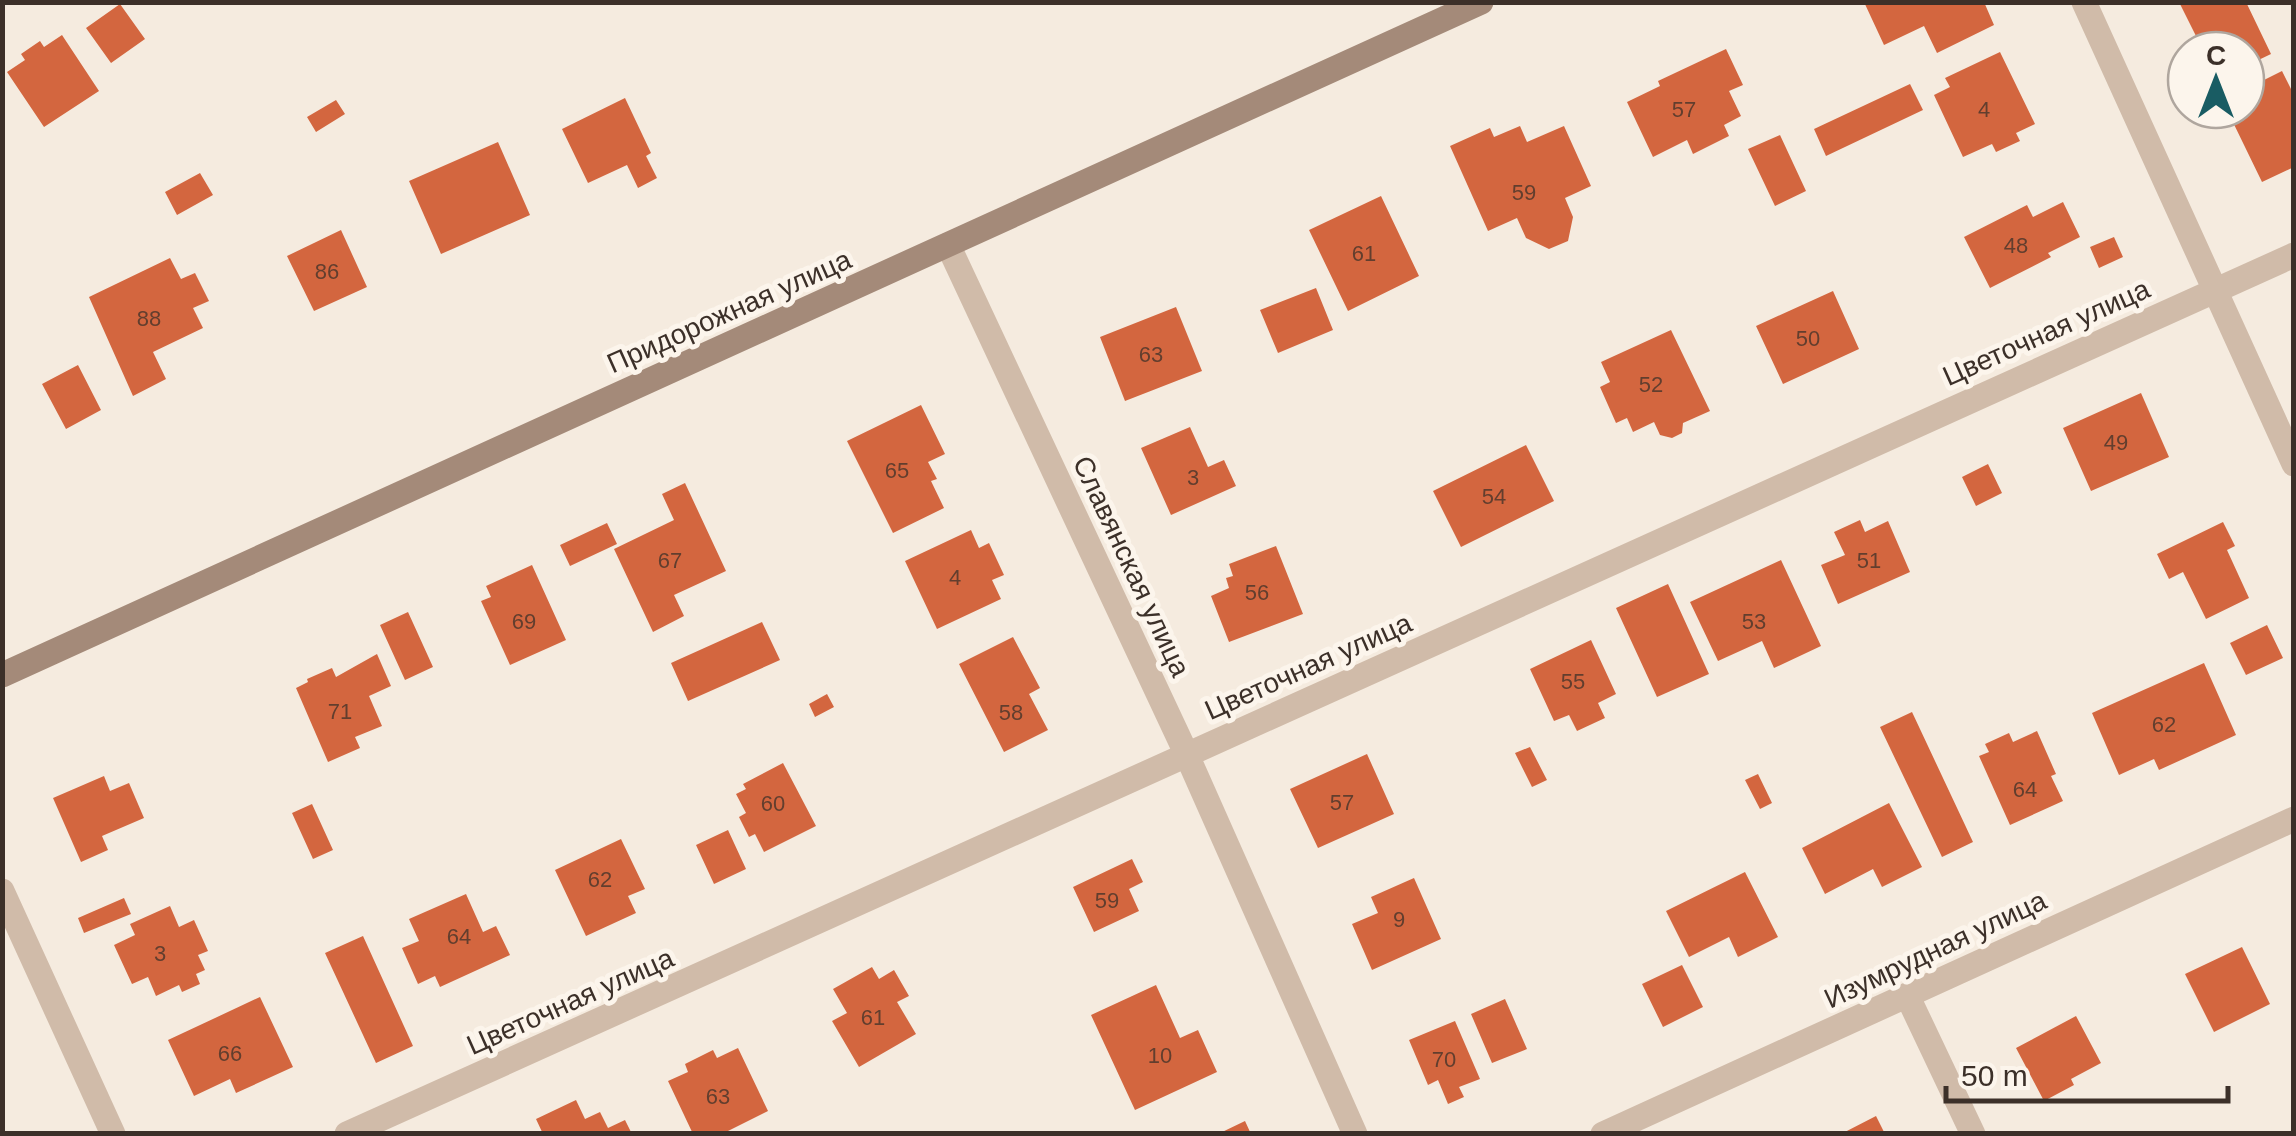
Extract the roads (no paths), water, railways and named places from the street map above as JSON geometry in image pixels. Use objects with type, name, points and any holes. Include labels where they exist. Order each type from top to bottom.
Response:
[{"type":"street","name":"Придорожная улица","points":[[2,675],[1481,2]]},
{"type":"street","points":[[2084,2],[2294,464]]},
{"type":"street","name":"Славянская улица","points":[[948,246],[1186,754],[1355,1134]]},
{"type":"street","name":"Цветочная улица","points":[[348,1134],[2294,255]]},
{"type":"street","name":"Изумрудная улица","points":[[1603,1134],[2294,819]]},
{"type":"street","points":[[2,891],[113,1134]]},
{"type":"street","points":[[1908,995],[1973,1134]]}]
